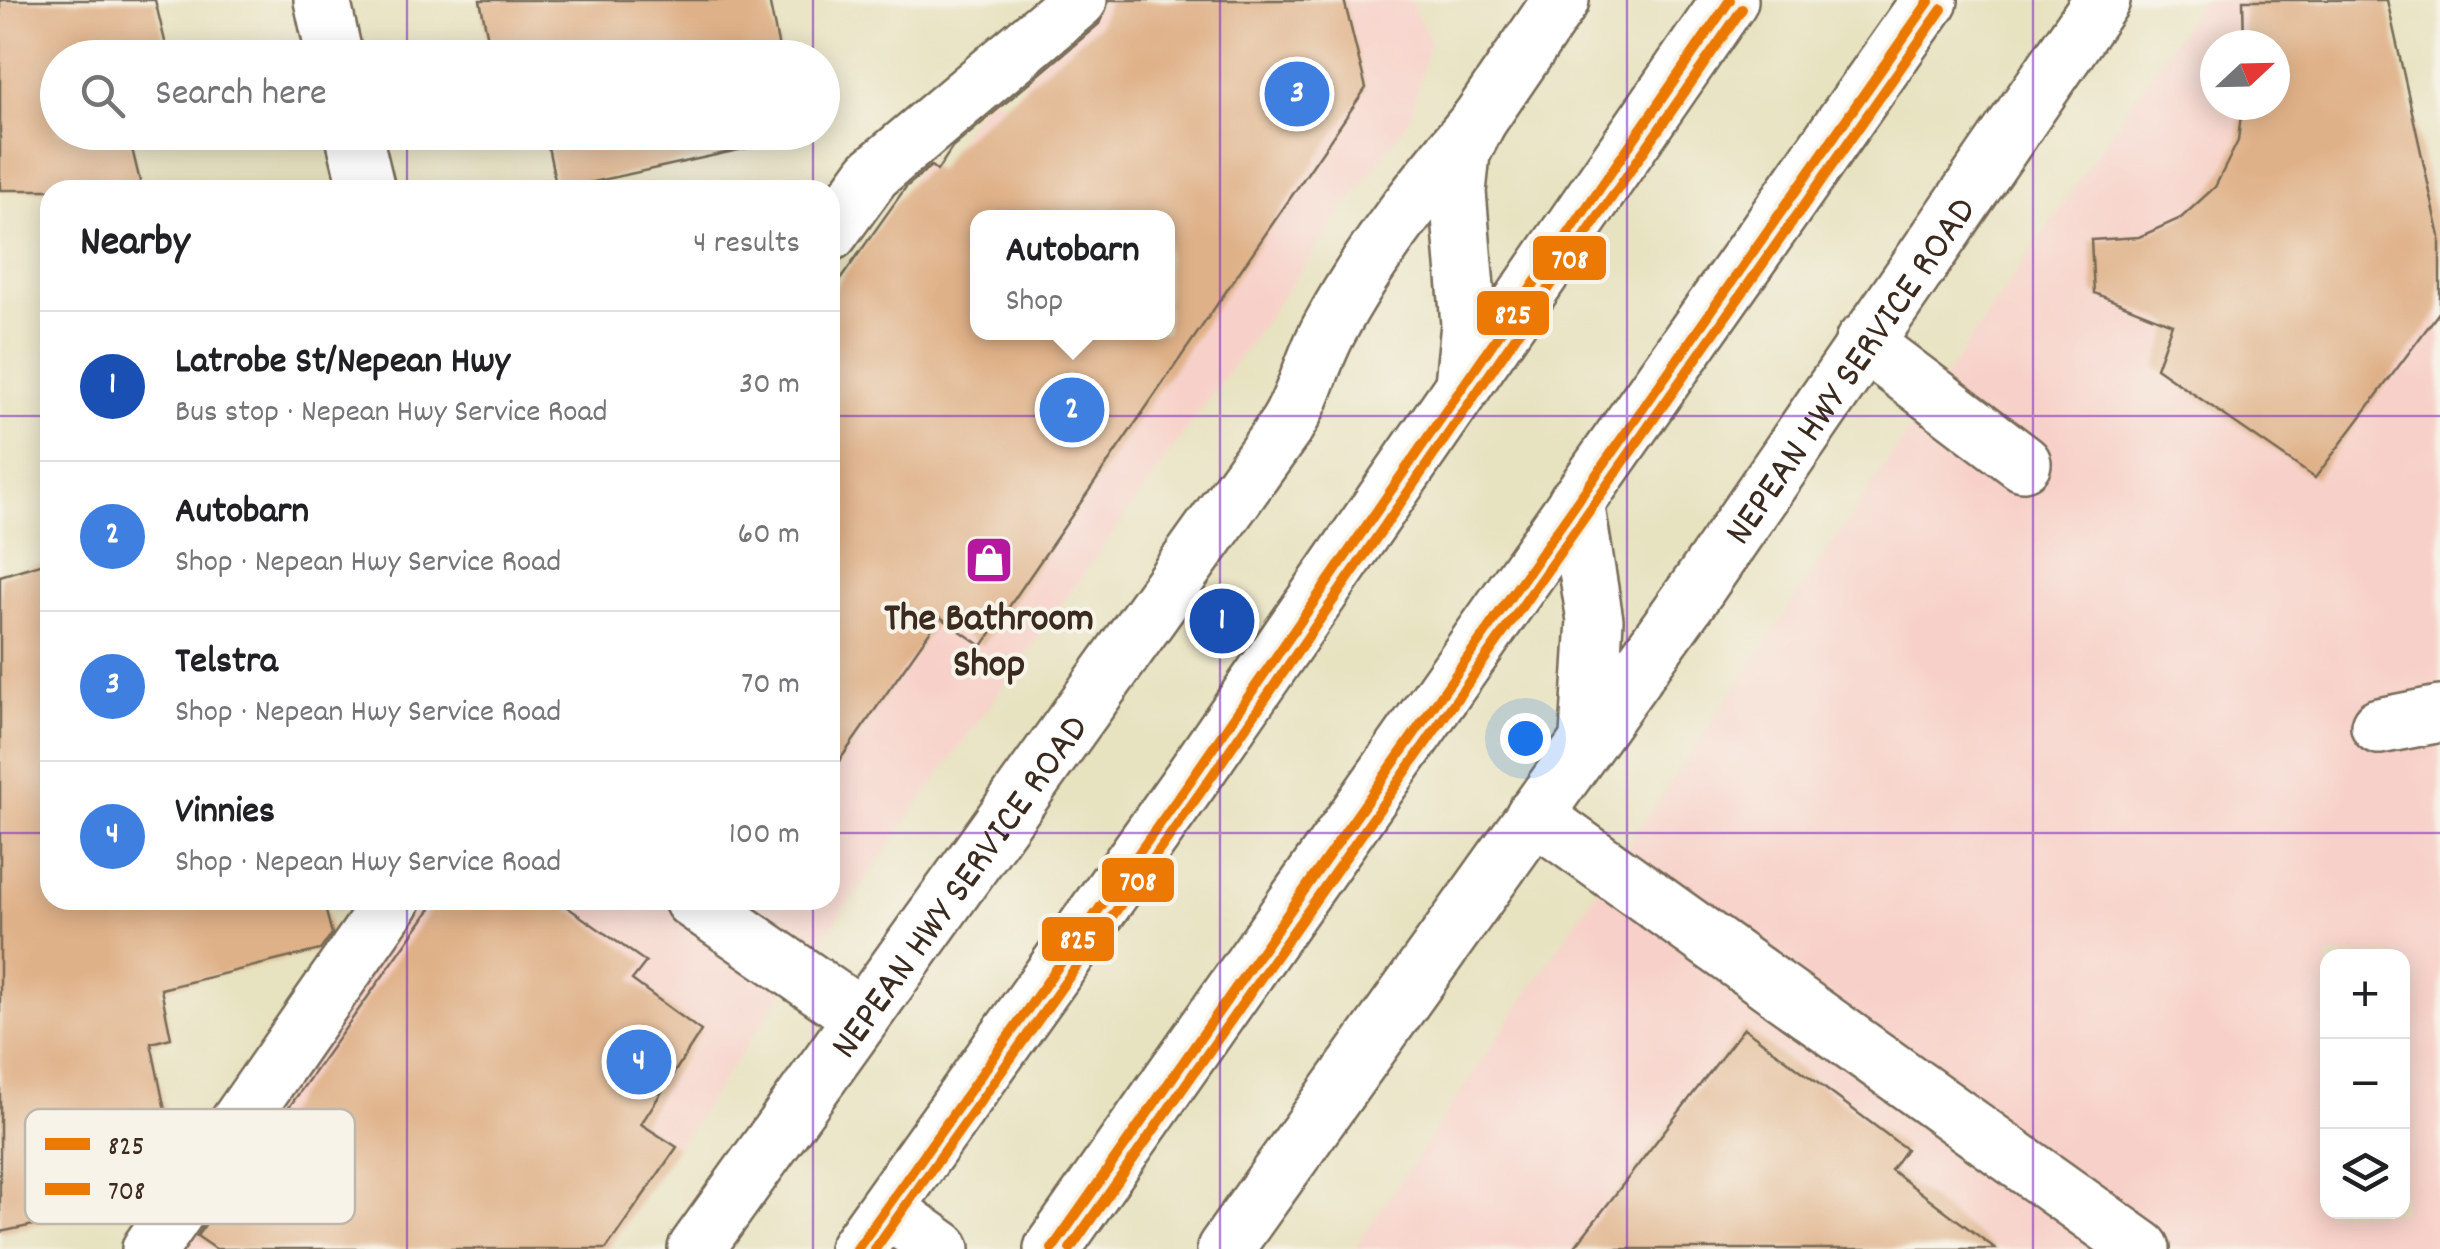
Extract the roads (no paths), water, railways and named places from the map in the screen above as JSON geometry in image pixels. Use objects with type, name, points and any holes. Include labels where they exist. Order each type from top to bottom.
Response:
[{"type":"main road","points":[[322,0],[331,40]]},
{"type":"main road","points":[[840,219],[872,174],[1079,0]]},
{"type":"main road","points":[[1509,0],[1520,46],[1518,62]]},
{"type":"main road","points":[[1463,384],[1468,291],[1459,176],[1462,153],[1479,120],[1561,0]]},
{"type":"main road","points":[[942,1249],[872,1229],[1188,784],[1730,0]]},
{"type":"main road","points":[[1052,1249],[1930,0]]},
{"type":"main road","name":"NEPEAN HWY SERVICE ROAD","points":[[1225,1249],[1698,586],[2102,0]]},
{"type":"main road","name":"NEPEAN HWY SERVICE ROAD","points":[[696,1249],[860,1016],[936,920],[1286,426],[1350,294],[1425,186],[1479,120]]},
{"type":"main road","points":[[357,150],[364,180]]},
{"type":"main road","points":[[1863,342],[2023,463]]},
{"type":"main road","points":[[1576,502],[1595,620],[1588,736]]},
{"type":"main road","points":[[2379,726],[2440,714]]},
{"type":"main road","points":[[1534,814],[2142,1249]]},
{"type":"main road","points":[[247,1109],[386,910]]},
{"type":"main road","points":[[706,910],[860,1016]]},
{"type":"main road","points":[[150,1249],[167,1224]]},
{"type":"place","name":"Telstra","points":[[1297,94]]},
{"type":"place","name":"Autobarn","points":[[1072,410]]},
{"type":"place","name":"The Bathroom Shop","points":[[989,560]]},
{"type":"place","name":"Latrobe St/Nepean Hwy","points":[[1222,621]]},
{"type":"place","name":"Vinnies","points":[[639,1062]]}]
